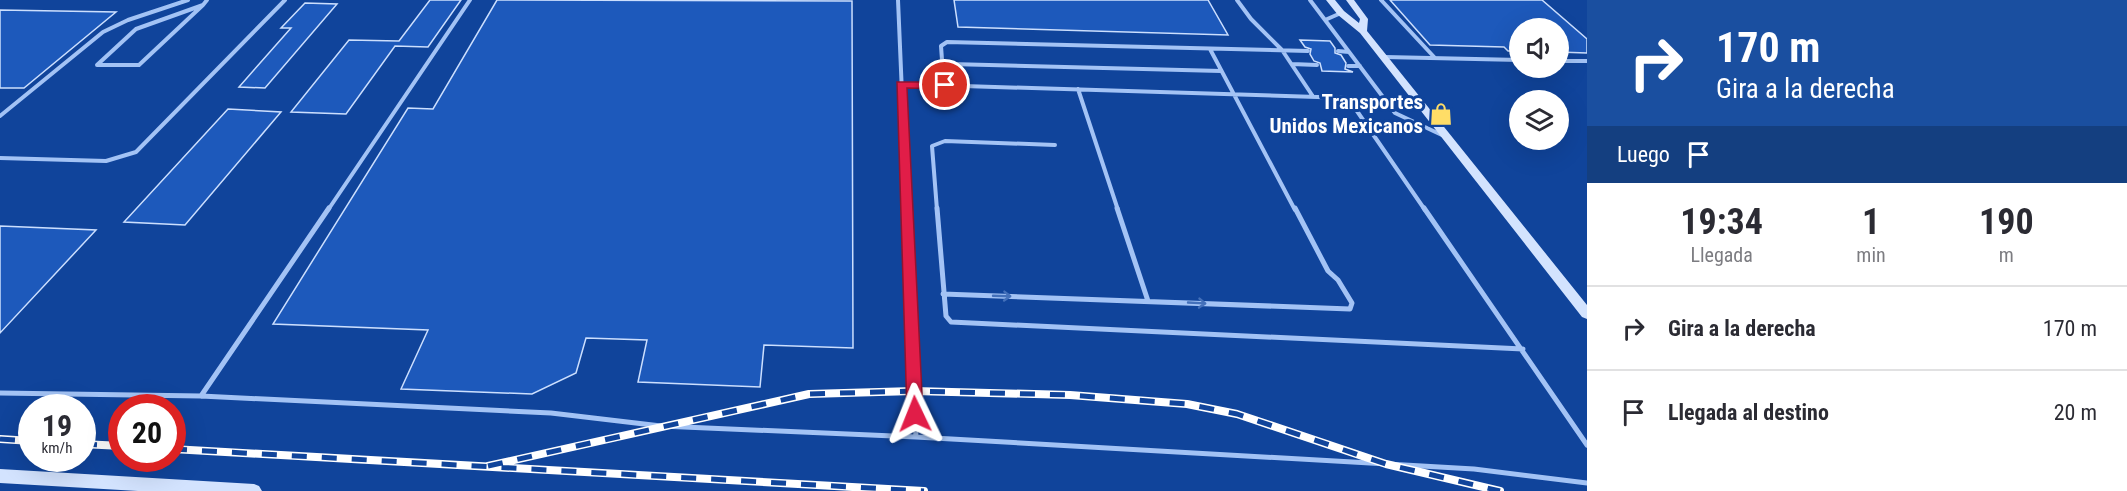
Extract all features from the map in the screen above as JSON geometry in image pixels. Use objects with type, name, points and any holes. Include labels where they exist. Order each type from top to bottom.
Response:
[{"type":"main road","points":[[1330,0],[1341,13],[1364,31],[1587,314]]},
{"type":"main road","points":[[1350,0],[1364,19],[1364,31]]},
{"type":"main road","points":[[0,476],[254,491]]},
{"type":"lane","points":[[0,116],[103,33],[128,20],[188,0]]},
{"type":"lane","points":[[203,5],[136,30],[97,64],[139,65],[203,5],[207,0]]},
{"type":"lane","points":[[0,158],[106,161],[136,152],[285,0]]},
{"type":"lane","points":[[201,396],[470,0]]},
{"type":"lane","points":[[898,0],[916,437]]},
{"type":"lane","points":[[1237,0],[1251,19],[1282,50],[1312,95]]},
{"type":"lane","points":[[1311,0],[1399,116],[1449,138]]},
{"type":"lane","points":[[1381,0],[1435,58]]},
{"type":"lane","points":[[1325,20],[1341,13]]},
{"type":"lane","points":[[1221,71],[950,64],[942,60],[941,46],[947,42],[1308,51]]},
{"type":"lane","points":[[944,294],[1350,309],[1352,303],[1342,285],[1328,271],[1210,50]]},
{"type":"lane","points":[[1338,51],[1349,52]]},
{"type":"lane","points":[[1385,57],[1509,60]]},
{"type":"lane","points":[[1569,61],[1587,61]]},
{"type":"lane","points":[[1292,64],[1317,65]]},
{"type":"lane","points":[[1348,66],[1360,66]]},
{"type":"lane","points":[[901,84],[1312,95],[1340,96],[1351,100],[1587,445]]},
{"type":"lane","points":[[1078,89],[1148,301]]},
{"type":"lane","points":[[1055,145],[945,141],[932,146],[946,316],[956,323],[1523,349]]},
{"type":"lane","points":[[0,393],[201,396],[551,412],[661,426],[916,437],[1474,468],[1587,483]]},
{"type":"building","points":[[430,0],[461,0],[428,47],[395,46],[346,114],[291,112],[349,40],[399,41]]},
{"type":"building","points":[[497,0],[852,1],[853,348],[764,345],[760,387],[638,382],[647,340],[586,338],[576,373],[532,394],[401,389],[428,330],[273,324],[408,108],[433,109]]},
{"type":"building","points":[[954,0],[1208,0],[1228,35],[958,27]]},
{"type":"building","points":[[1390,0],[1542,0],[1563,18],[1509,18],[1509,51],[1504,47],[1430,45]]},
{"type":"building","points":[[305,3],[337,4],[265,88],[239,87],[291,28],[281,28]]},
{"type":"building","points":[[0,10],[116,12],[24,88],[0,88]]},
{"type":"building","points":[[1569,23],[1587,39],[1587,53],[1569,52]]},
{"type":"building","points":[[1300,40],[1330,41],[1335,48],[1335,53],[1341,55],[1346,63],[1345,69],[1353,72],[1322,71],[1320,63],[1314,61],[1310,54],[1311,49],[1305,47]]},
{"type":"building","points":[[228,109],[281,112],[185,225],[124,222]]},
{"type":"building","points":[[0,226],[96,230],[0,333]]},
{"type":"railway","points":[[488,466],[809,394],[914,391],[1070,395],[1187,404],[1237,414],[1386,464],[1500,491]]},
{"type":"railway","points":[[0,439],[18,440]]},
{"type":"railway","points":[[96,445],[108,445]]},
{"type":"railway","points":[[186,450],[924,491]]},
{"type":"place","name":"Transportes Unidos Mexicanos","points":[[1441,114]]},
{"type":"route","points":[[915,414],[901,84],[945,85]]}]
